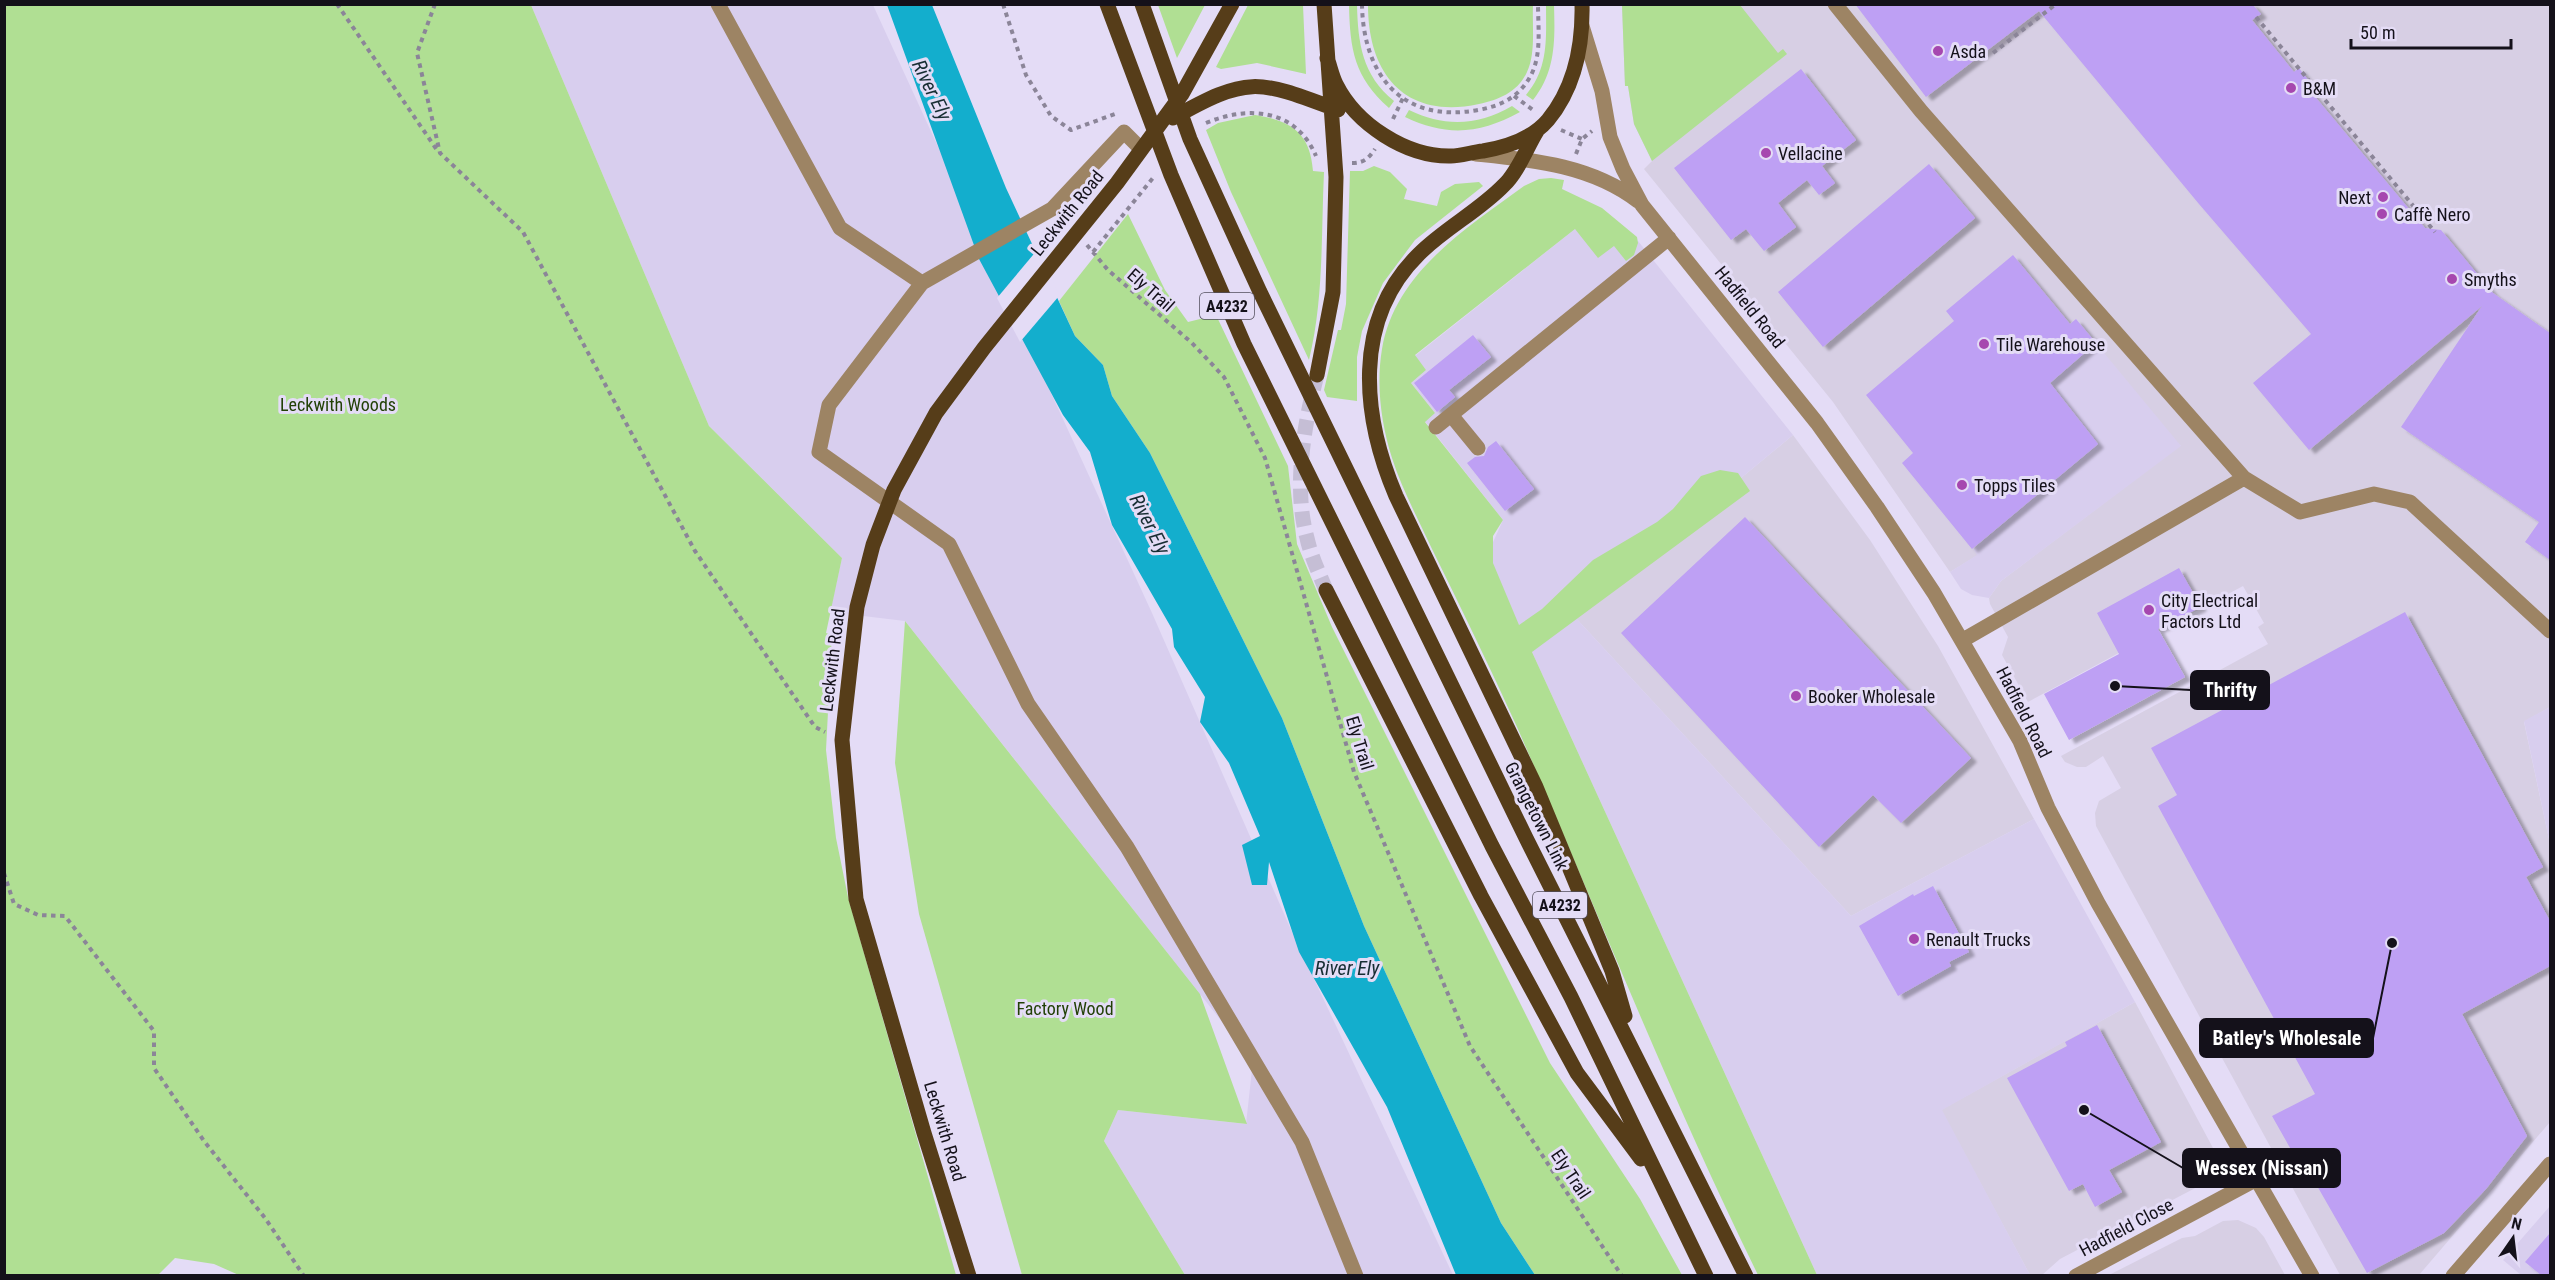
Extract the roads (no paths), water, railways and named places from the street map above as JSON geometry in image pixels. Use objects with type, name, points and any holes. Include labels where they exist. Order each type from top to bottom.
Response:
[{"type":"main road","name":"A4232","points":[[1107,4],[1171,175],[1244,344],[1368,598],[1571,997],[1706,1275]]},
{"type":"main road","name":"Grangetown Link","points":[[1142,4],[1190,139],[1265,303],[1376,533],[1746,1275]]},
{"type":"main road","name":"Leckwith Road","points":[[969,1275],[924,1133],[856,899],[842,740],[857,608],[873,545],[894,490],[936,412],[1160,125],[1182,94],[1232,4]]},
{"type":"main road","points":[[1317,375],[1330,312],[1334,266],[1336,163],[1324,4]]},
{"type":"main road","points":[[1582,4],[1582,27],[1576,69],[1556,107],[1537,130],[1505,185],[1429,245],[1397,280],[1385,301],[1373,334],[1368,370],[1371,415],[1384,468],[1409,526],[1536,787],[1612,971],[1635,1051]]},
{"type":"main road","points":[[1328,58],[1340,91],[1383,135],[1406,147],[1440,155],[1466,153],[1505,146],[1537,130]]},
{"type":"main road","name":"Leckwith Road","points":[[1160,125],[1210,97],[1231,88],[1250,85],[1286,90],[1367,121]]},
{"type":"main road","points":[[1326,590],[1481,896],[1577,1073],[1662,1188]]},
{"type":"street","points":[[718,4],[840,228],[922,283]]},
{"type":"street","points":[[1835,4],[1921,111],[2244,478],[2300,512],[2374,494],[2410,502],[2550,631]]},
{"type":"street","points":[[1582,27],[1602,91],[1610,137],[1623,169],[1642,205]]},
{"type":"street","points":[[1141,149],[1124,132],[1052,209],[971,253],[922,283],[829,405],[819,452],[949,544],[1028,704],[1128,847],[1302,1142],[1356,1275]]},
{"type":"street","points":[[1466,153],[1555,164],[1598,177],[1620,188],[1642,205]]},
{"type":"street","name":"Hadfield Road","points":[[1642,205],[1777,371],[1830,441],[1904,547],[1963,640],[2020,741],[2048,808],[2097,903],[2312,1275]]},
{"type":"street","points":[[1436,427],[1669,238]]},
{"type":"street","points":[[1451,415],[1478,448]]},
{"type":"street","points":[[1963,640],[2244,478]]},
{"type":"street","points":[[2453,1275],[2550,1164]]},
{"type":"street","name":"Hadfield Close","points":[[2076,1275],[2257,1179]]},
{"type":"water","name":"River Ely","points":[[887,5],[932,5],[1006,188],[1075,336],[1103,365],[1112,396],[1150,453],[1282,718],[1364,926],[1501,1223],[1535,1275],[1456,1275],[1387,1107],[1299,952],[1269,862],[1267,885],[1252,885],[1242,845],[1260,836],[1229,763],[1200,722],[1205,697],[1174,647],[1172,629],[1112,525],[1090,452],[1063,415],[979,259]]},
{"type":"tunnel","points":[[1317,375],[1304,435],[1301,498],[1309,545],[1326,590]]},
{"type":"place","name":"Asda","points":[[1938,51]]},
{"type":"place","name":"B&M","points":[[2291,88]]},
{"type":"place","name":"Vellacine","points":[[1766,153]]},
{"type":"place","name":"Next","points":[[2383,197]]},
{"type":"place","name":"Caffè Nero","points":[[2382,214]]},
{"type":"place","name":"Smyths","points":[[2452,279]]},
{"type":"place","name":"Tile Warehouse","points":[[1984,344]]},
{"type":"place","name":"Topps Tiles","points":[[1962,485]]},
{"type":"place","name":"City Electrical Factors Ltd","points":[[2149,610]]},
{"type":"place","name":"Thrifty","points":[[2115,686]]},
{"type":"place","name":"Booker Wholesale","points":[[1796,696]]},
{"type":"place","name":"Renault Trucks","points":[[1914,939]]},
{"type":"place","name":"Batley's Wholesale","points":[[2392,943]]},
{"type":"place","name":"Wessex (Nissan)","points":[[2084,1110]]},
{"type":"park label","name":"Leckwith Woods","points":[[338,404]]},
{"type":"park label","name":"Factory Wood","points":[[1065,1008]]}]
